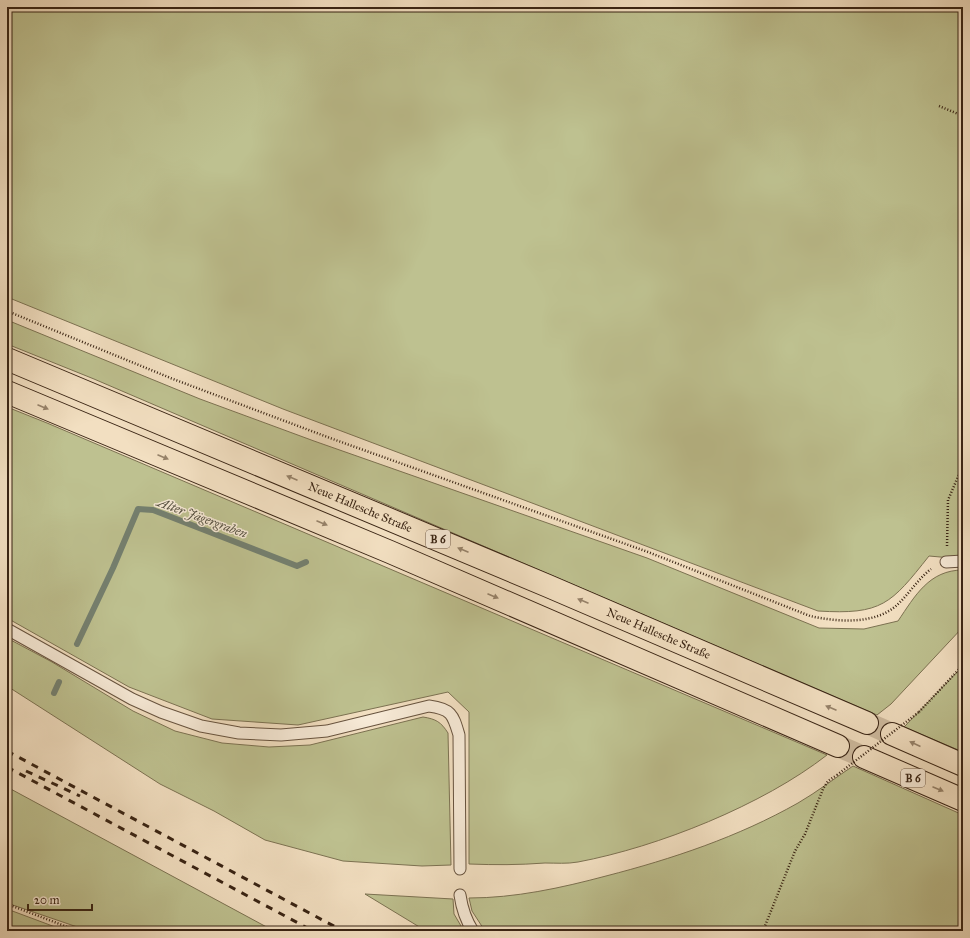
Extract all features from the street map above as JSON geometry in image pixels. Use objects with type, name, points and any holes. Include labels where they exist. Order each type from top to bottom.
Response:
[{"type":"main road","name":"Neue Hallesche Straße","points":[[7,358],[867,723]]},
{"type":"main road","name":"B 6","points":[[7,392],[390,552],[838,746]]},
{"type":"main road","points":[[892,734],[963,765]]},
{"type":"main road","name":"B 6","points":[[864,757],[963,800]]},
{"type":"lane","points":[[946,562],[963,561]]},
{"type":"lane","points":[[7,629],[132,698],[161,712],[201,726],[239,733],[281,735],[327,731],[429,706],[444,708],[454,717],[459,735],[460,869]]},
{"type":"lane","points":[[460,895],[462,909],[466,920],[473,931]]},
{"type":"path","points":[[939,106],[963,116]]},
{"type":"path","points":[[7,311],[173,379],[338,441],[648,552],[810,616],[828,620],[853,620],[884,613],[896,605],[922,576],[932,568],[946,562],[948,500],[963,465]]},
{"type":"path","points":[[763,931],[795,850],[805,834],[823,789],[828,781],[919,712],[963,665]]},
{"type":"path","points":[[7,904],[78,931]]},
{"type":"green space","points":[[7,7],[963,7],[963,559],[929,556],[894,596],[871,608],[840,612],[818,611],[283,409],[7,297]]},
{"type":"green space","points":[[7,320],[200,399],[314,441],[647,558],[819,628],[864,629],[898,621],[924,586],[941,574],[963,570],[963,627],[891,704],[877,715],[94,379],[7,344]]},
{"type":"green space","points":[[7,407],[827,755],[772,791],[741,807],[675,835],[642,846],[574,863],[507,865],[469,864],[469,712],[448,692],[298,725],[212,719],[129,687],[7,618]]},
{"type":"green space","points":[[7,638],[52,662],[133,711],[175,731],[222,743],[269,747],[310,745],[423,717],[435,720],[443,726],[448,733],[451,865],[422,866],[343,861],[265,840],[214,811],[160,784],[7,686]]},
{"type":"green space","points":[[963,666],[963,752],[904,727]]},
{"type":"green space","points":[[853,766],[963,815],[963,931],[485,931],[472,911],[469,898],[486,898],[538,892],[606,876],[655,862],[728,837],[798,803]]},
{"type":"green space","points":[[7,787],[274,931],[89,931],[7,903]]},
{"type":"green space","points":[[365,894],[453,899],[454,914],[464,931],[426,931]]},
{"type":"green space","points":[[7,909],[66,931],[7,931]]},
{"type":"waterway","name":"Alter Jägergraben","points":[[77,644],[113,568],[138,509],[153,510],[297,566],[306,562]]},
{"type":"waterway","name":"Alter Jägergraben","points":[[54,693],[59,682]]},
{"type":"tunnel","points":[[867,723],[892,734]]},
{"type":"tunnel","points":[[838,746],[864,757]]},
{"type":"railway","points":[[7,751],[343,931]]},
{"type":"railway","points":[[7,767],[313,931]]},
{"type":"railway","points":[[26,771],[80,796]]}]
